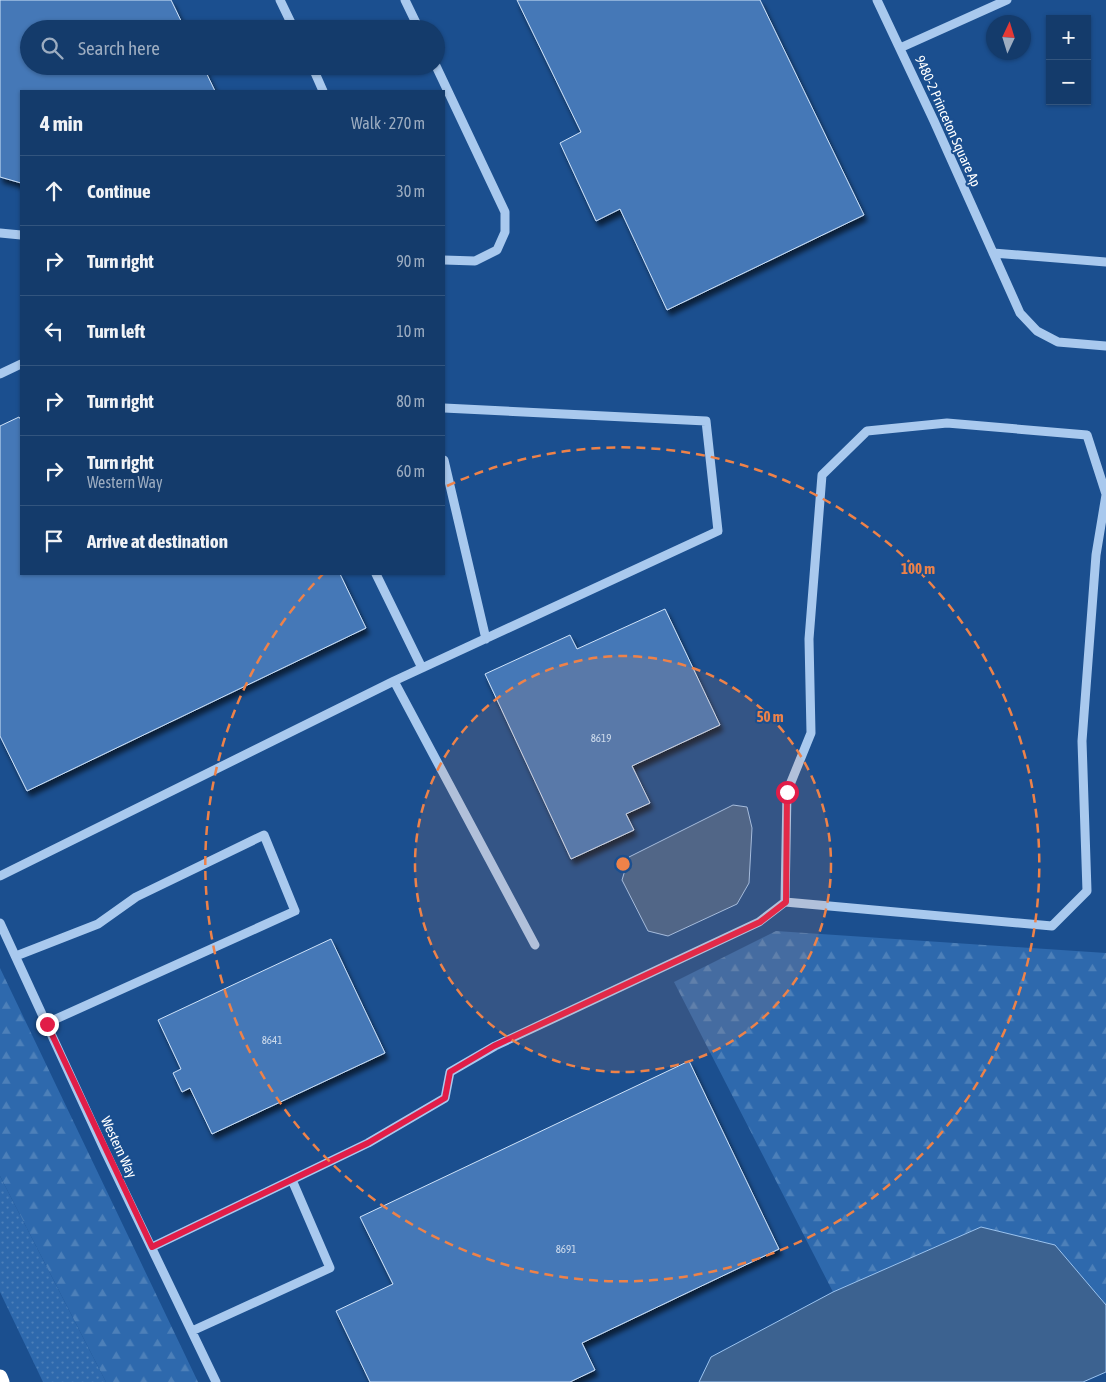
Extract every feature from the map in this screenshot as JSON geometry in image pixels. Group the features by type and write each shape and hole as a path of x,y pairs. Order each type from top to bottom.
{"highway":[{"path":"0,1377 2,1382"}],"street":[{"path":"280,0 290,20"},
{"path":"405,0 415,20"},
{"name":"9480-2 Princeton Square Ap","path":"877,0 1020,313 1037,331 1058,342 1106,346"},
{"path":"900,48 1007,0"},
{"path":"316,75 323,90"},
{"path":"440,75 504,212 505,232 497,250 475,261 445,260"},
{"path":"0,233 20,235"},
{"path":"992,253 1106,262"},
{"path":"0,374 20,364"},
{"path":"0,876 394,681 718,531 706,420 445,408"},
{"path":"152,1247 368,1143 445,1098 450,1072 494,1046 760,922 786,902 1052,926 1087,891 1082,741 1096,555 1106,494 1086,435 947,422 867,431 822,475 810,638 811,733 787,792 786,902"},
{"path":"445,464 486,639"},
{"path":"376,575 422,668"},
{"path":"394,681 534,946"},
{"path":"16,956 98,924 136,897 264,835 295,911 47,1024"},
{"name":"Western Way","path":"0,923 216,1382"},
{"path":"192,1331 330,1268 292,1180"}],"green space":[{"path":"776,931 1106,953 1106,1305 1055,1245 981,1227 833,1292 674,982"},
{"path":"0,968 198,1382 106,1382 0,1176"},
{"path":"0,1176 106,1382 43,1382 0,1292"}],"shaded area":[{"path":"733,805 747,807 752,828 749,883 737,904 668,936 648,931 622,880 629,857"},
{"path":"981,1227 1055,1245 1106,1305 1106,1372 1083,1382 699,1382 711,1357 833,1292"}],"building":[{"path":"0,0 171,0 181,20 20,20 20,75 207,75 215,90 20,90 20,183 0,177"},
{"path":"517,0 760,0 864,215 667,310 620,209 596,221 560,143 581,132"},
{"path":"19,417 20,418 20,575 340,575 366,628 27,791 0,736 0,426"},
{"path":"665,609 720,725 632,766 650,803 626,814 634,830 571,859 485,674 570,635 577,649"},
{"path":"331,939 385,1053 212,1134 190,1088 182,1092 173,1073 181,1069 158,1020"},
{"path":"689,1061 779,1249 582,1343 595,1370 570,1382 370,1382 336,1311 393,1284 360,1217"}],"route":[{"path":"47,1024 106,1153 152,1247 368,1143 445,1098 450,1072 494,1046 760,922 786,902 787,792"}]}
